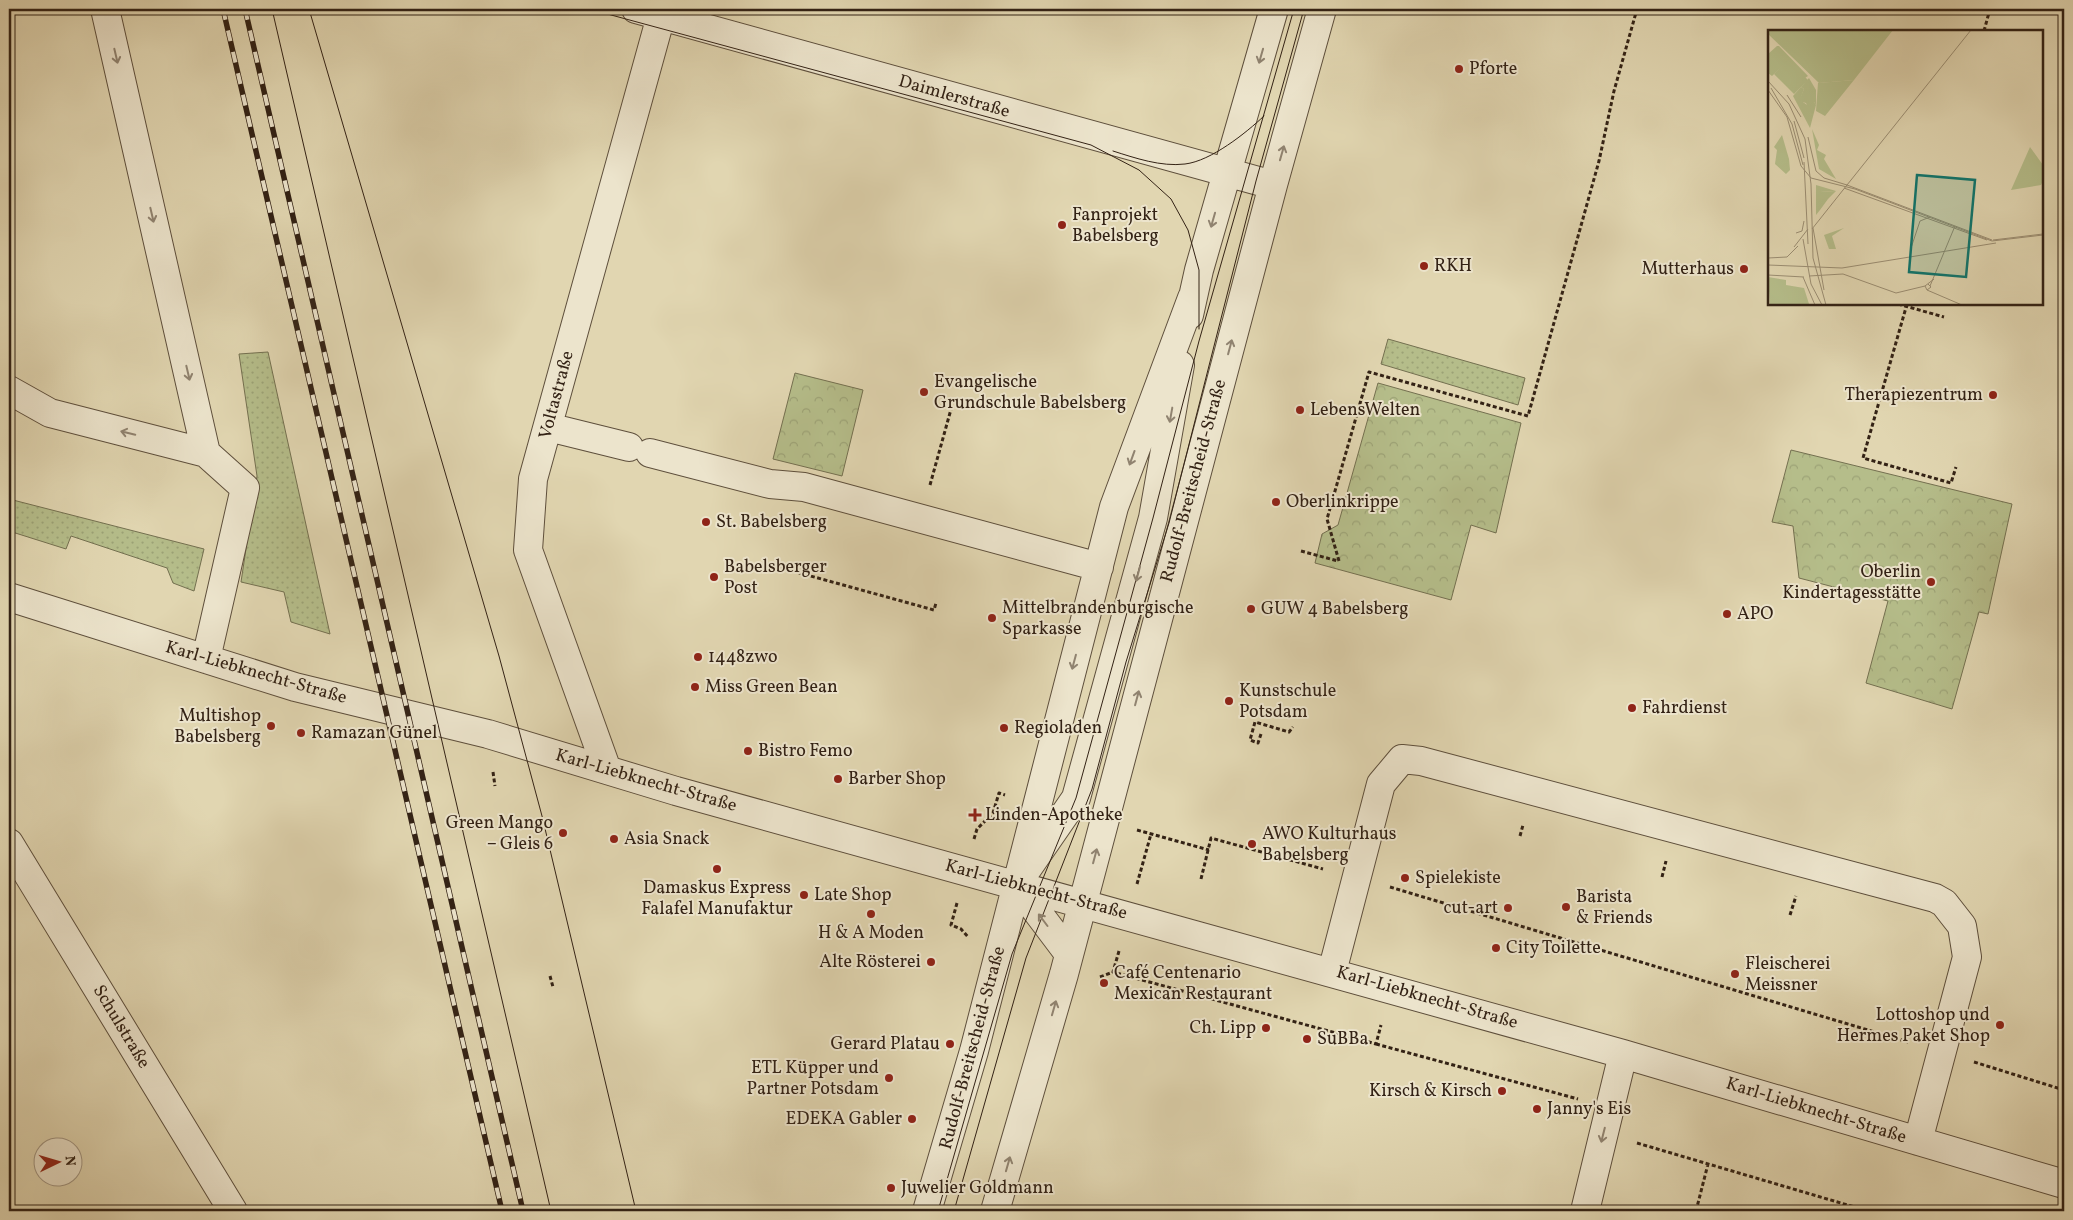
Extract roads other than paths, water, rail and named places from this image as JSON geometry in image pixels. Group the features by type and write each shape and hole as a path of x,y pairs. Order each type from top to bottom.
{"street":[{"path":"105,9 206,453"},
{"name":"Rudolf-Breitscheid-Straße","path":"928,1211 974,1051 1114,507 1192,298 1274,9"},
{"name":"Rudolf-Breitscheid-Straße","path":"995,1211 1083,903 1273,185 1322,9"},
{"name":"Daimlerstraße","path":"648,12 1273,185"},
{"name":"Voltastraße","path":"607,770 528,550 533,479 548,427 648,12"},
{"name":"Rudolf-Breitscheid-Straße","path":"1017,885 1076,798 1153,518 1192,298"},
{"path":"9,390 50,413 206,453 245,488 206,659"},
{"path":"548,427 770,484 804,487 1099,567"},
{"name":"Karl-Liebknecht-Straße","path":"9,597 295,687 488,734 695,797 1623,1054 2064,1184"},
{"path":"1332,972 1381,784 1402,759 1421,761 1935,898 1944,903 1962,926 1967,957 1918,1141"},
{"name":"Schulstraße","path":"9,843 232,1211"},
{"path":"1017,885 1069,954"},
{"path":"1585,1211 1623,1054"}],"tram line":[{"path":"272,9 551,1211"},
{"path":"309,9 499,656 542,816 636,1211"},
{"path":"589,9 1091,145 1139,170 1171,199 1188,230 1199,270 1199,329"},
{"path":"938,1211 1012,954 1076,798 1153,518 1199,341 1294,9"},
{"path":"954,1211 1026,958 1092,789 1126,662 1169,523 1256,181 1304,9"},
{"path":"1113,151 1157,163 1176,165 1195,162 1217,152 1264,116"}],"railway":[{"path":"223,9 502,1211"},
{"path":"245,9 523,1211"}],"place":[{"name":"Pforte","path":"1459,69"},
{"name":"Fanprojekt Babelsberg","path":"1062,225"},
{"name":"RKH","path":"1424,266"},
{"name":"Mutterhaus","path":"1744,269"},
{"name":"Evangelische Grundschule Babelsberg","path":"924,392"},
{"name":"Therapiezentrum","path":"1993,395"},
{"name":"LebensWelten","path":"1300,410"},
{"name":"Oberlinkrippe","path":"1276,502"},
{"name":"St. Babelsberg","path":"706,522"},
{"name":"Babelsberger Post","path":"714,577"},
{"name":"Oberlin Kindertagesstätte","path":"1931,582"},
{"name":"GUW 4 Babelsberg","path":"1251,609"},
{"name":"APO","path":"1727,614"},
{"name":"Mittelbrandenburgische Sparkasse","path":"992,618"},
{"name":"1448zwo","path":"698,657"},
{"name":"Miss Green Bean","path":"695,687"},
{"name":"Kunstschule Potsdam","path":"1229,701"},
{"name":"Fahrdienst","path":"1632,708"},
{"name":"Multishop Babelsberg","path":"271,726"},
{"name":"Regioladen","path":"1004,728"},
{"name":"Ramazan Günel","path":"301,733"},
{"name":"Bistro Femo","path":"748,751"},
{"name":"Barber Shop","path":"838,779"},
{"name":"Linden-Apotheke","path":"975,815"},
{"name":"Green Mango – Gleis 6","path":"563,833"},
{"name":"Asia Snack","path":"614,839"},
{"name":"AWO Kulturhaus Babelsberg","path":"1252,844"},
{"name":"Damaskus Express Falafel Manufaktur","path":"717,869"},
{"name":"Spielekiste","path":"1405,878"},
{"name":"Late Shop","path":"804,895"},
{"name":"Barista & Friends","path":"1566,907"},
{"name":"cut-art","path":"1508,908"},
{"name":"H & A Moden","path":"871,914"},
{"name":"City Toilette","path":"1496,948"},
{"name":"Alte Rösterei","path":"931,962"},
{"name":"Fleischerei Meissner","path":"1735,974"},
{"name":"Café Centenario Mexican Restaurant","path":"1104,983"},
{"name":"Lottoshop und Hermes Paket Shop","path":"2000,1025"},
{"name":"Ch. Lipp","path":"1266,1028"},
{"name":"SuBBa","path":"1307,1039"},
{"name":"Gerard Platau","path":"950,1044"},
{"name":"ETL Küpper und Partner Potsdam","path":"889,1078"},
{"name":"Kirsch & Kirsch","path":"1502,1091"},
{"name":"Janny's Eis","path":"1537,1109"},
{"name":"EDEKA Gabler","path":"912,1119"},
{"name":"Juwelier Goldmann","path":"891,1188"}]}
